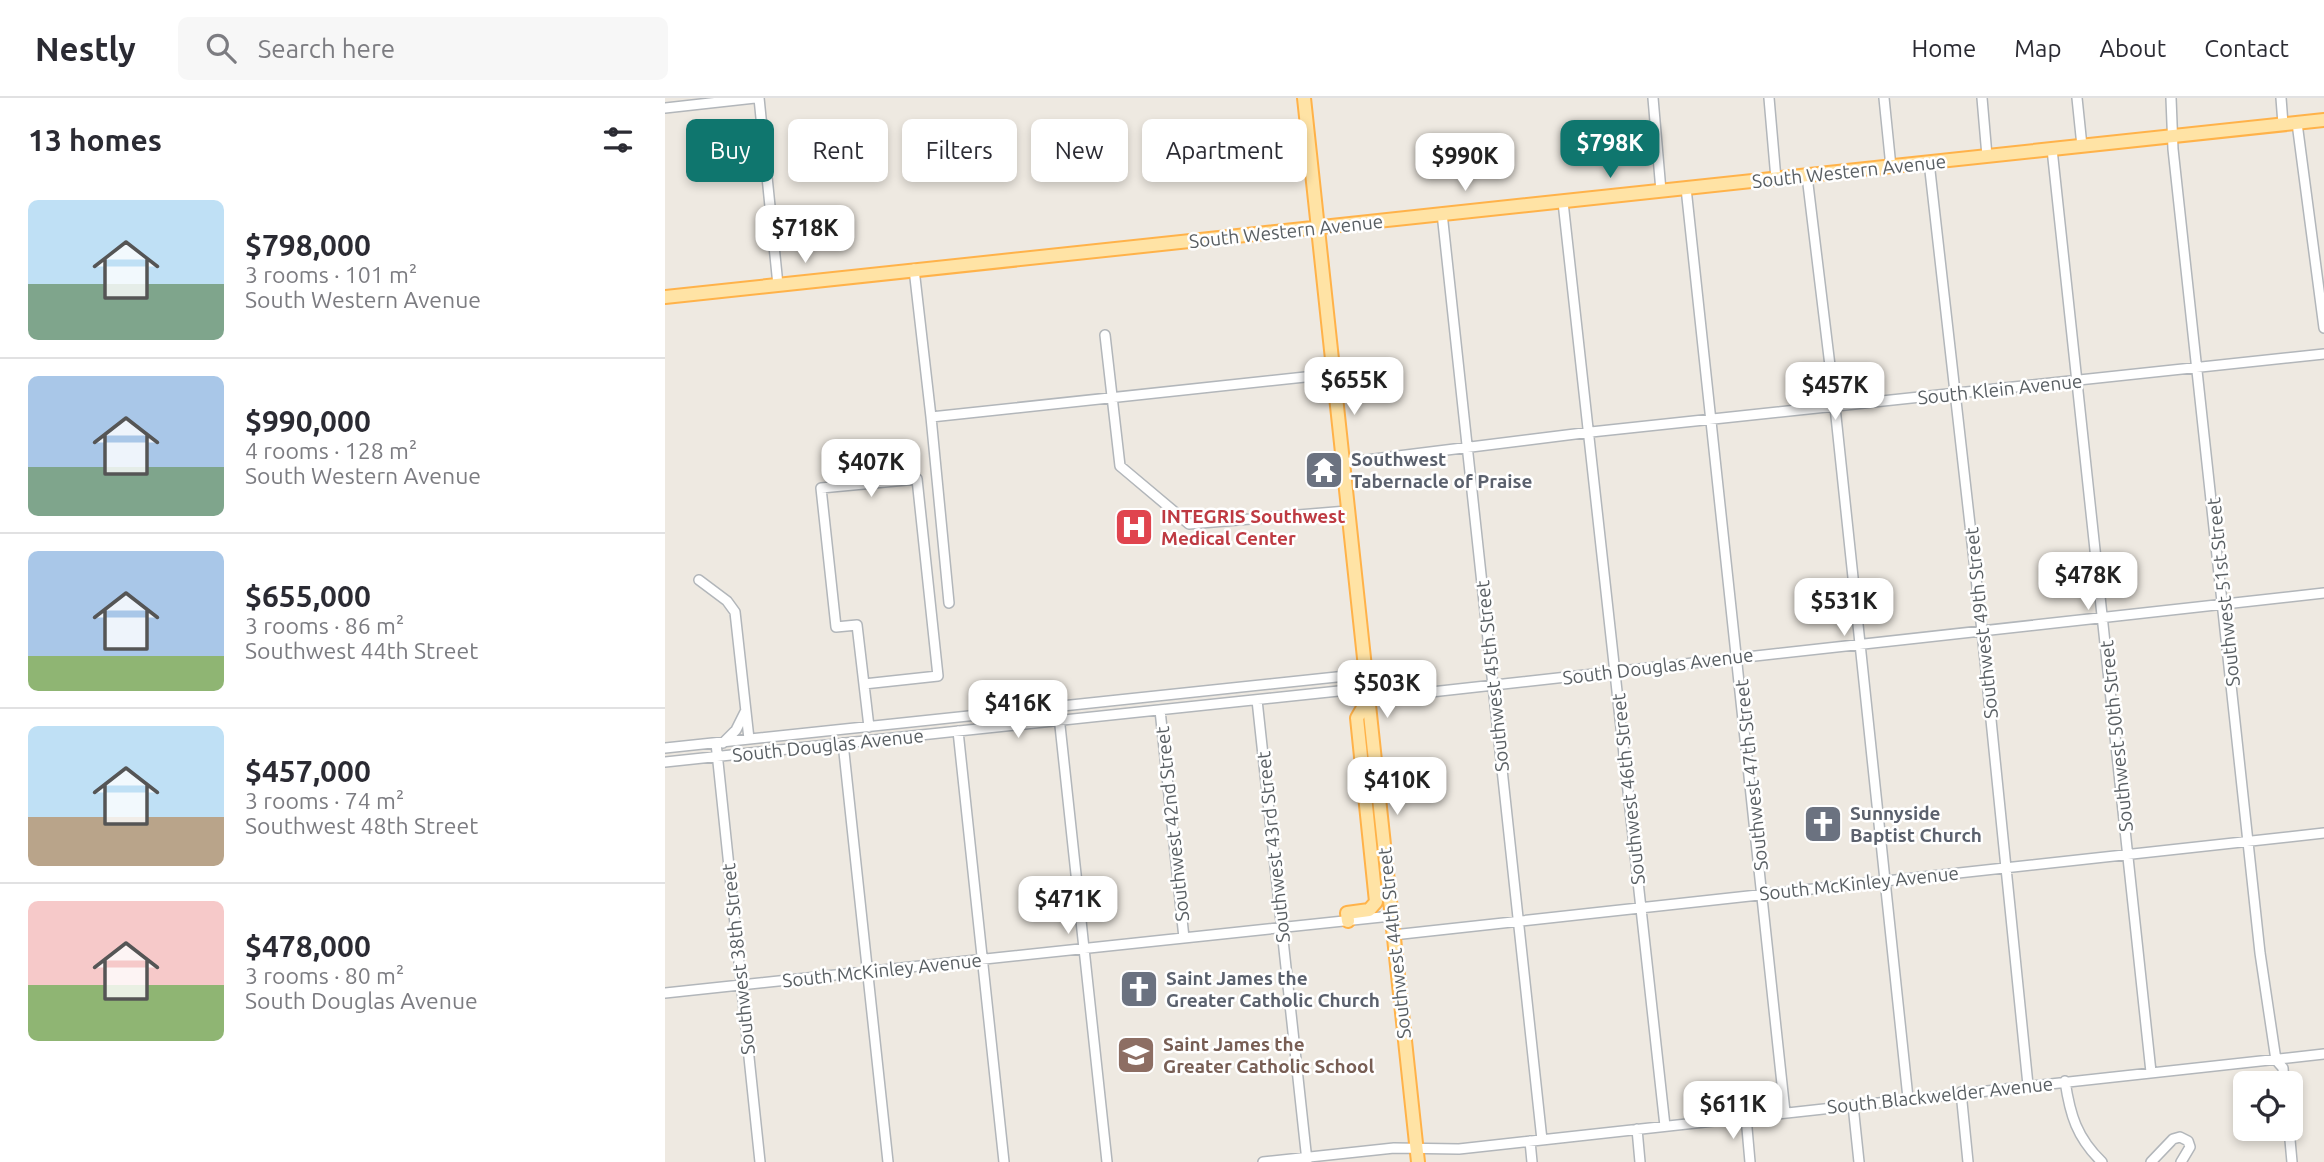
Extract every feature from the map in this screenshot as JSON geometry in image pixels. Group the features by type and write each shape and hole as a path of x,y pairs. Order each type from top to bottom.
{"main road":[{"name":"Southwest 44th Street","path":"1304,98 1417,1156"},
{"name":"South Western Avenue","path":"665,297 2324,120"},
{"path":"1348,917 1370,910 1376,902 1357,718 1368,694"}],"street":[{"path":"665,108 757,98 778,285"},
{"path":"1653,98 1661,191"},
{"path":"1769,98 1776,179"},
{"path":"1884,98 1891,167"},
{"path":"1982,98 1987,156"},
{"path":"2077,98 2082,146"},
{"name":"Southwest 51st Street","path":"2171,98 2248,841 2276,1060 2283,1071"},
{"path":"2281,98 2283,124"},
{"path":"2297,123 2324,328"},
{"name":"Southwest 50th Street","path":"2052,149 2151,1072"},
{"name":"Southwest 49th Street","path":"1929,163 1982,631 2028,1085"},
{"path":"1807,176 1835,407 1908,1098"},
{"name":"Southwest 47th Street","path":"1686,188 1785,1112"},
{"name":"Southwest 46th Street","path":"1563,202 1591,432 1639,907 1665,1126"},
{"name":"Southwest 45th Street","path":"1442,213 1542,1140"},
{"path":"914,270 949,603"},
{"path":"1105,335 1120,466 1189,524 1347,511"},
{"name":"South Klein Avenue","path":"1342,463 1591,432 2324,354"},
{"path":"931,417 1333,374"},
{"path":"864,684 938,676 918,479 821,488 836,627 857,625 869,727"},
{"path":"699,580 727,601 735,612 749,739"},
{"name":"South Douglas Avenue","path":"665,762 1257,700 1493,685 2324,593"},
{"name":"South Douglas Avenue","path":"665,748 1365,674"},
{"name":"Southwest 43rd Street","path":"1257,700 1307,1160"},
{"path":"1058,707 1107,1162"},
{"path":"720,742 736,730 745,710"},
{"name":"Southwest 42nd Street","path":"1160,710 1184,938"},
{"path":"958,731 1004,1162"},
{"name":"Southwest 38th Street","path":"720,742 717,757 760,1162"},
{"path":"843,743 888,1162"},
{"name":"South McKinley Avenue","path":"1393,935 2324,833"},
{"name":"South McKinley Avenue","path":"665,993 1282,928 1348,917 1391,916"},
{"name":"South Blackwelder Avenue","path":"1263,1162 1307,1160 1394,1148 1417,1156 1449,1150 1961,1092 2324,1054"},
{"path":"2065,1081 2073,1124 2087,1147 2102,1162"},
{"path":"1961,1092 1968,1162"},
{"path":"1853,1105 1859,1162"},
{"path":"1746,1117 1749,1162"},
{"path":"1637,1129 1640,1162"},
{"path":"2151,1162 2173,1139 2180,1137 2188,1141 2190,1147 2181,1162"},
{"path":"1530,1141 1532,1162"},
{"path":"2290,1141 2293,1162"}],"place":[{"name":"Southwest Tabernacle of Praise","path":"1324,470"},
{"name":"INTEGRIS Southwest Medical Center","path":"1134,527"},
{"name":"Sunnyside Baptist Church","path":"1823,824"},
{"name":"Saint James the Greater Catholic Church","path":"1139,989"},
{"name":"Saint James the Greater Catholic School","path":"1136,1055"}]}
